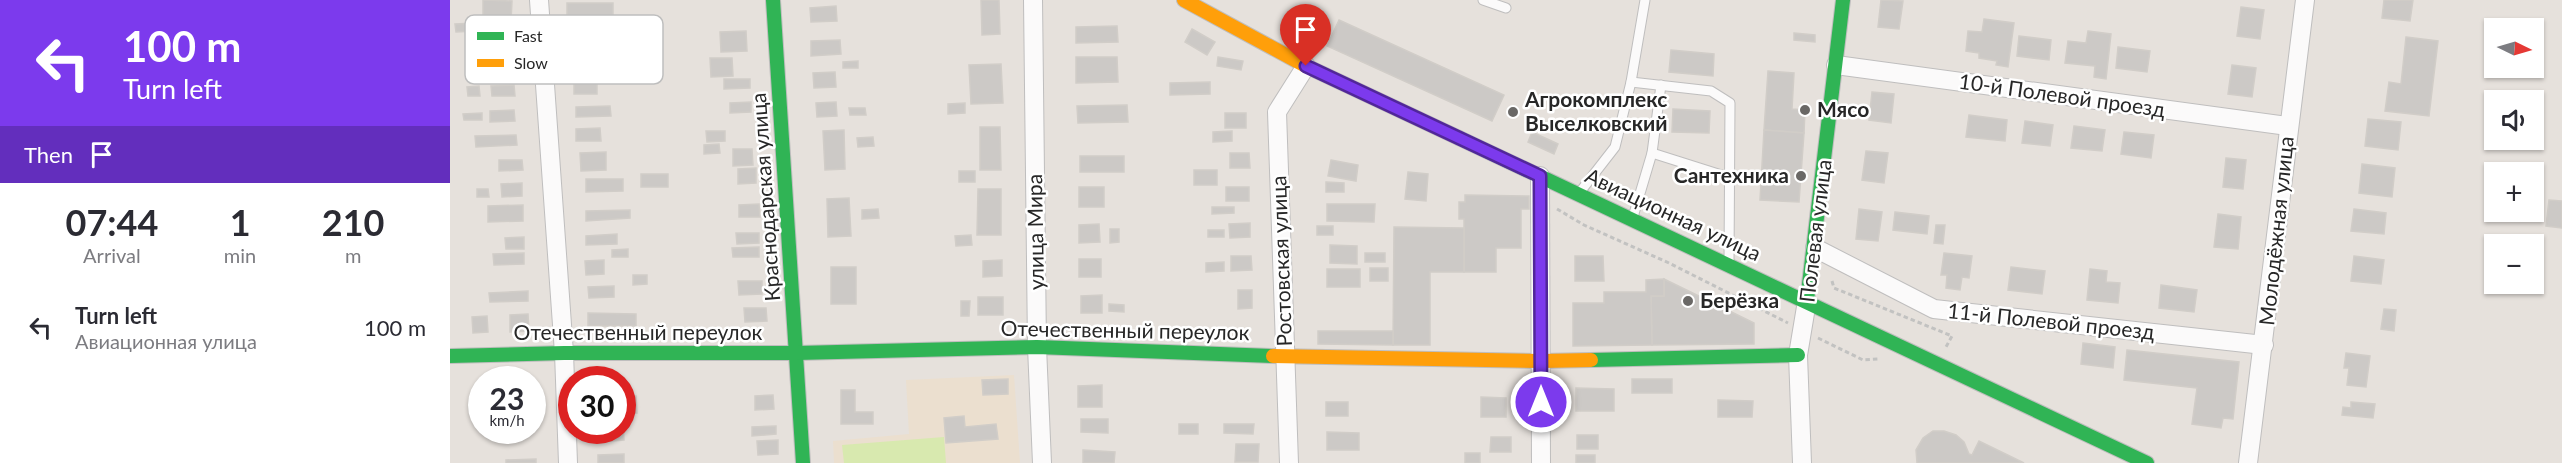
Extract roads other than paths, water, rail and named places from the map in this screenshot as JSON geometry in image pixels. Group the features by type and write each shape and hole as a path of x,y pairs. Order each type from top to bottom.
{"street":[{"path":"539,0 540,15"},
{"name":"Краснодарская улица","path":"773,0 803,463"},
{"name":"улица Мира","path":"1033,0 1037,348 1042,463"},
{"name":"Авиационная улица","path":"1184,0 1306,66 2146,463"},
{"name":"Полевая улица","path":"1802,463 1798,355 1807,301 1821,251 1843,0"},
{"name":"Молодёжная улица","path":"2248,463 2305,0"},
{"name":"10-й Полевой проезд","path":"1836,65 2288,126"},
{"name":"Ростовская улица","path":"1290,463 1277,112 1306,66"},
{"path":"545,84 564,353 568,463"},
{"path":"1540,176 1541,463"},
{"name":"11-й Полевой проезд","path":"1821,251 1934,309 2264,345"},
{"name":"Отечественный переулок","path":"450,356 1037,348 1540,361 1798,355"}],"lane":[{"path":"1483,0 1506,8"},
{"path":"1579,194 1615,147 1631,82 1645,0"},
{"path":"1631,82 1711,91 1730,103 1729,264"},
{"path":"1633,219 1652,153 1660,85"},
{"path":"1652,153 1731,178"}],"place":[{"name":"Мясо","path":"1805,110"},
{"name":"Агрокомплекс Выселковский","path":"1513,112"},
{"name":"Сантехника","path":"1801,176"},
{"name":"Берёзка","path":"1688,301"}]}
